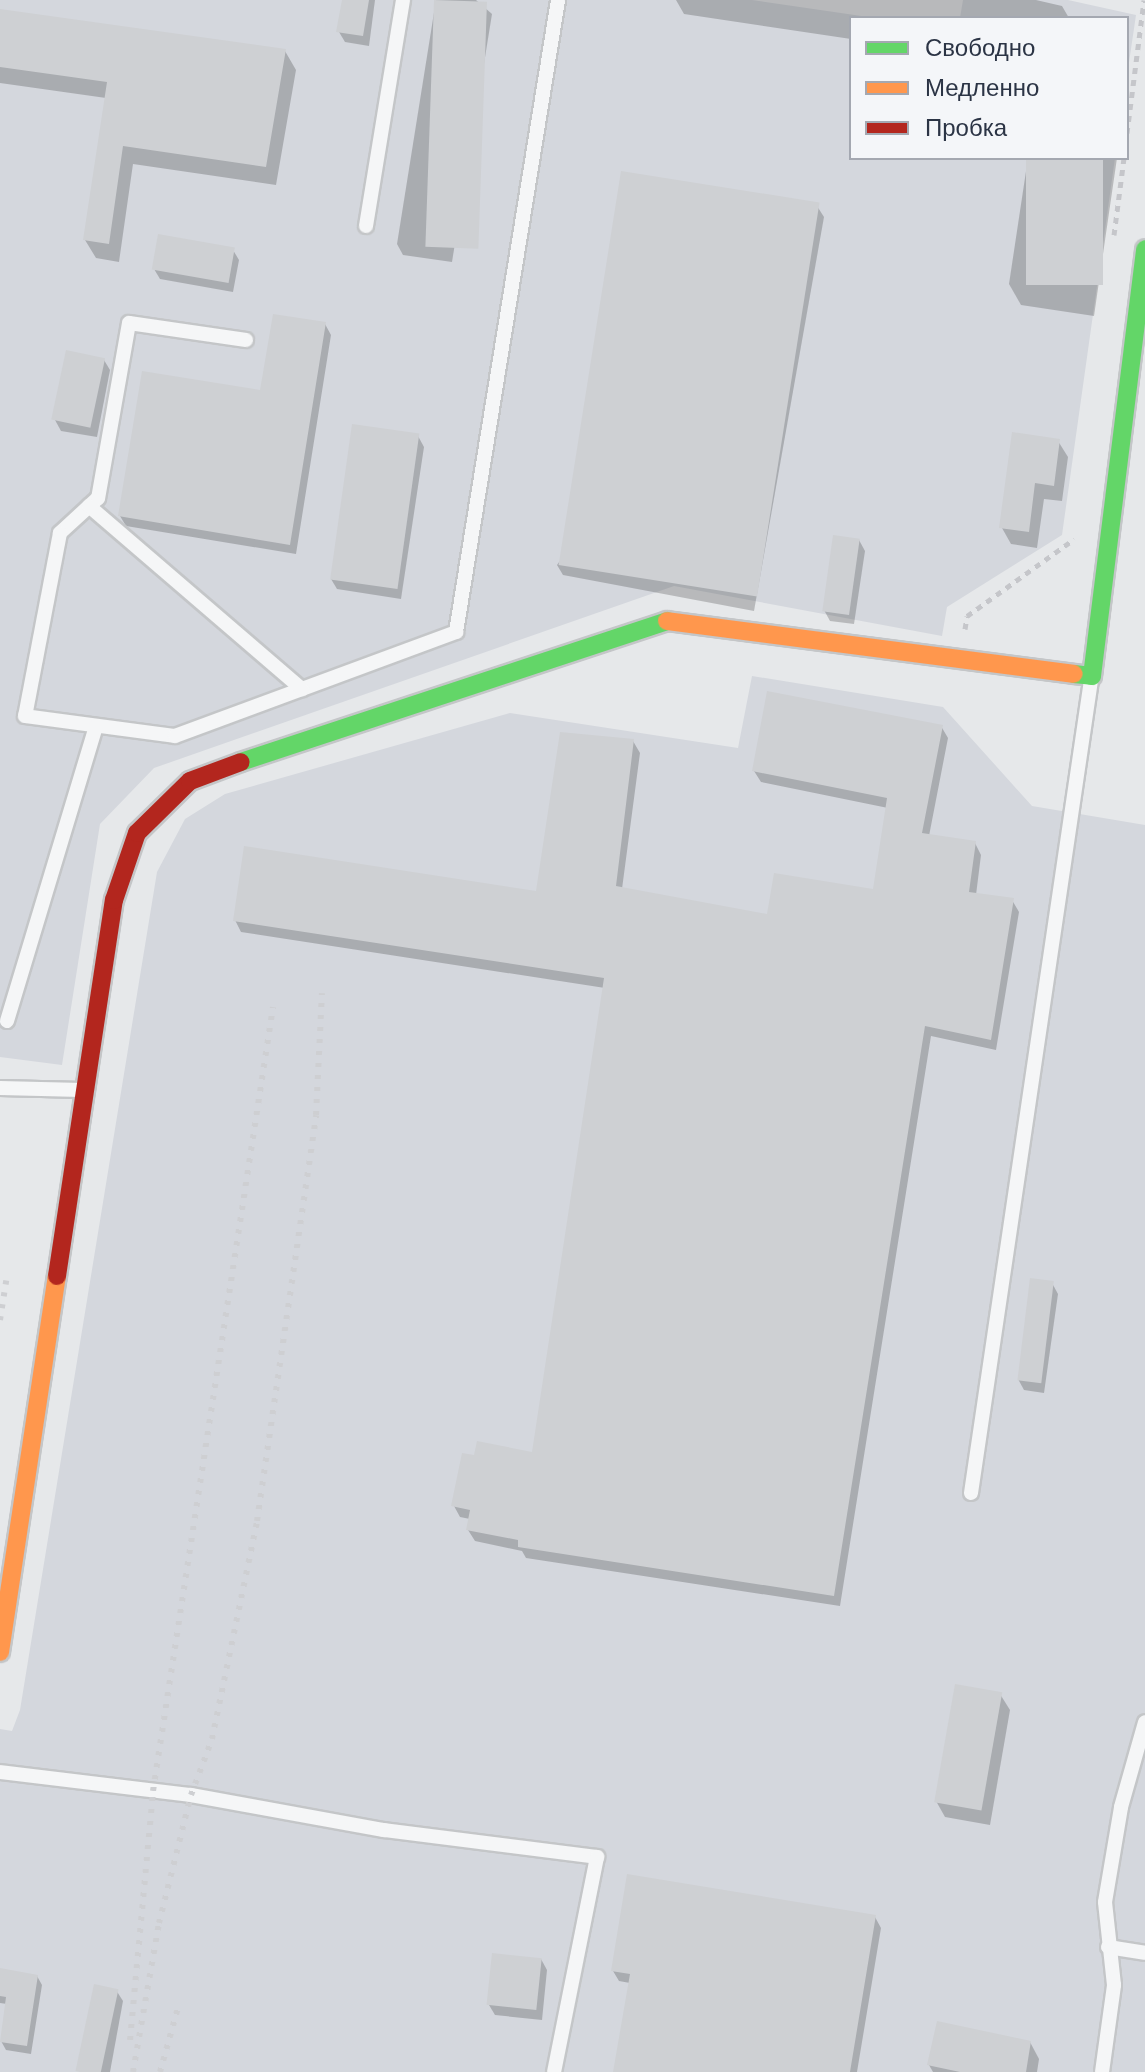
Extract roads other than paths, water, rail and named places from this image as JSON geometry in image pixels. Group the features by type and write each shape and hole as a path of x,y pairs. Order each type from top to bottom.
{"street":[{"path":"0,1652 114,900 137,833 190,781 319,733 671,620 1092,676 1145,249"}],"lane":[{"path":"366,226 403,0"},
{"path":"246,340 129,323 98,498 60,533 25,716 175,736 456,632 558,0"},
{"path":"89,506 302,689"},
{"path":"971,1493 1092,676"},
{"path":"7,1021 96,726"},
{"path":"0,1088 87,1090"},
{"path":"1102,2072 1114,1985 1105,1902 1121,1807 1139,1757 1145,1722"},
{"path":"0,1772 191,1795 384,1830 597,1857 554,2072"},
{"path":"1108,1947 1145,1953"}],"railway":[{"path":"133,2072 159,1923 191,1795 212,1739 257,1521 316,1115 322,993"},
{"path":"130,2040 153,1791 273,1007"},
{"path":"0,1320 7,1276"},
{"path":"160,2072 179,2004"}]}
